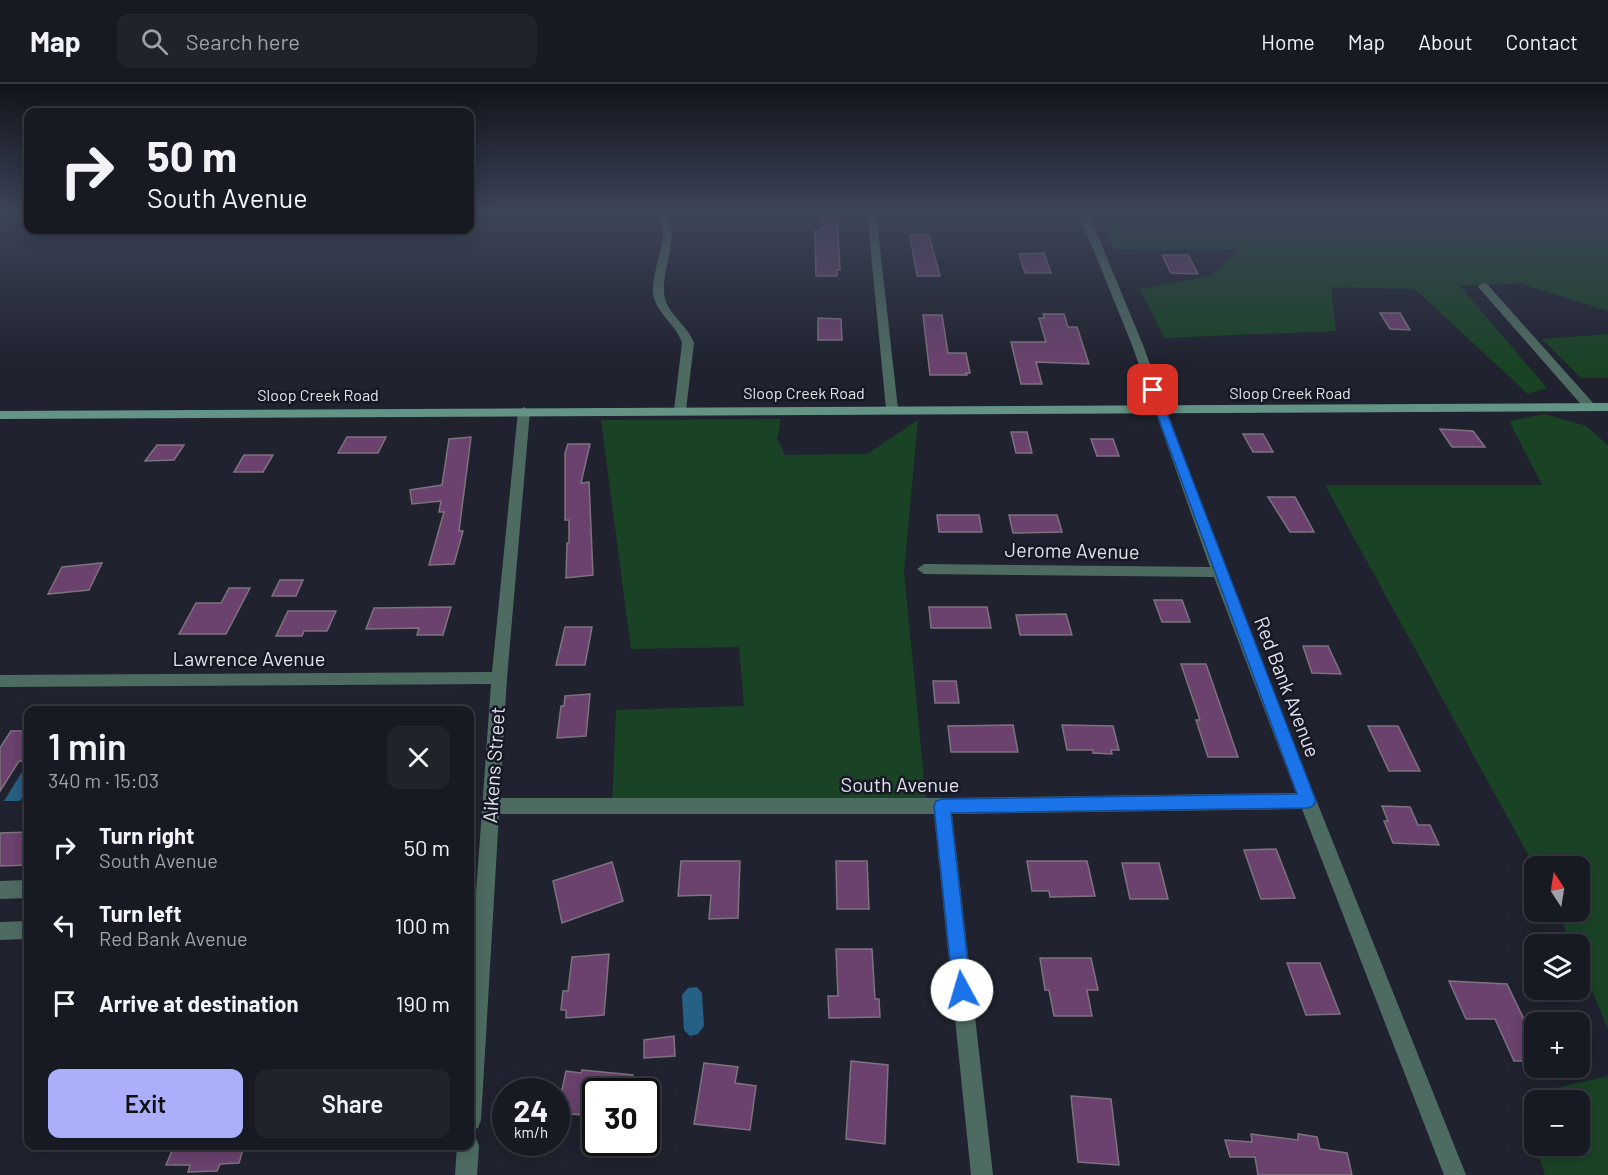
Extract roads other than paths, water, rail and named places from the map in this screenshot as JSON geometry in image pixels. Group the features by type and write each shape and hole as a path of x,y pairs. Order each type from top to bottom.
{"street":[{"path":"663,263 658,296 663,308 685,335 688,343 680,410"},
{"path":"876,263 892,409"},
{"name":"Red Bank Avenue","path":"1104,263 1308,801 1455,1175"},
{"path":"1483,286 1590,407"},
{"name":"Sloop Creek Road","path":"0,415 1608,407"},
{"name":"Aikens Street","path":"474,1060 499,678 524,411"},
{"name":"Jerome Avenue","path":"924,569 1220,572"},
{"name":"Lawrence Avenue","path":"0,681 499,678"},
{"name":"South Avenue","path":"491,806 942,806 1308,801"},
{"path":"942,806 982,1175"},
{"path":"0,890 24,890"},
{"path":"0,931 24,930"},
{"path":"466,1175 468,1150"}],"water":[{"path":"24,772 24,794 20,801 4,801"},
{"path":"697,987 702,993 704,1026 698,1034 690,1036 684,1030 682,995 688,988"}]}
